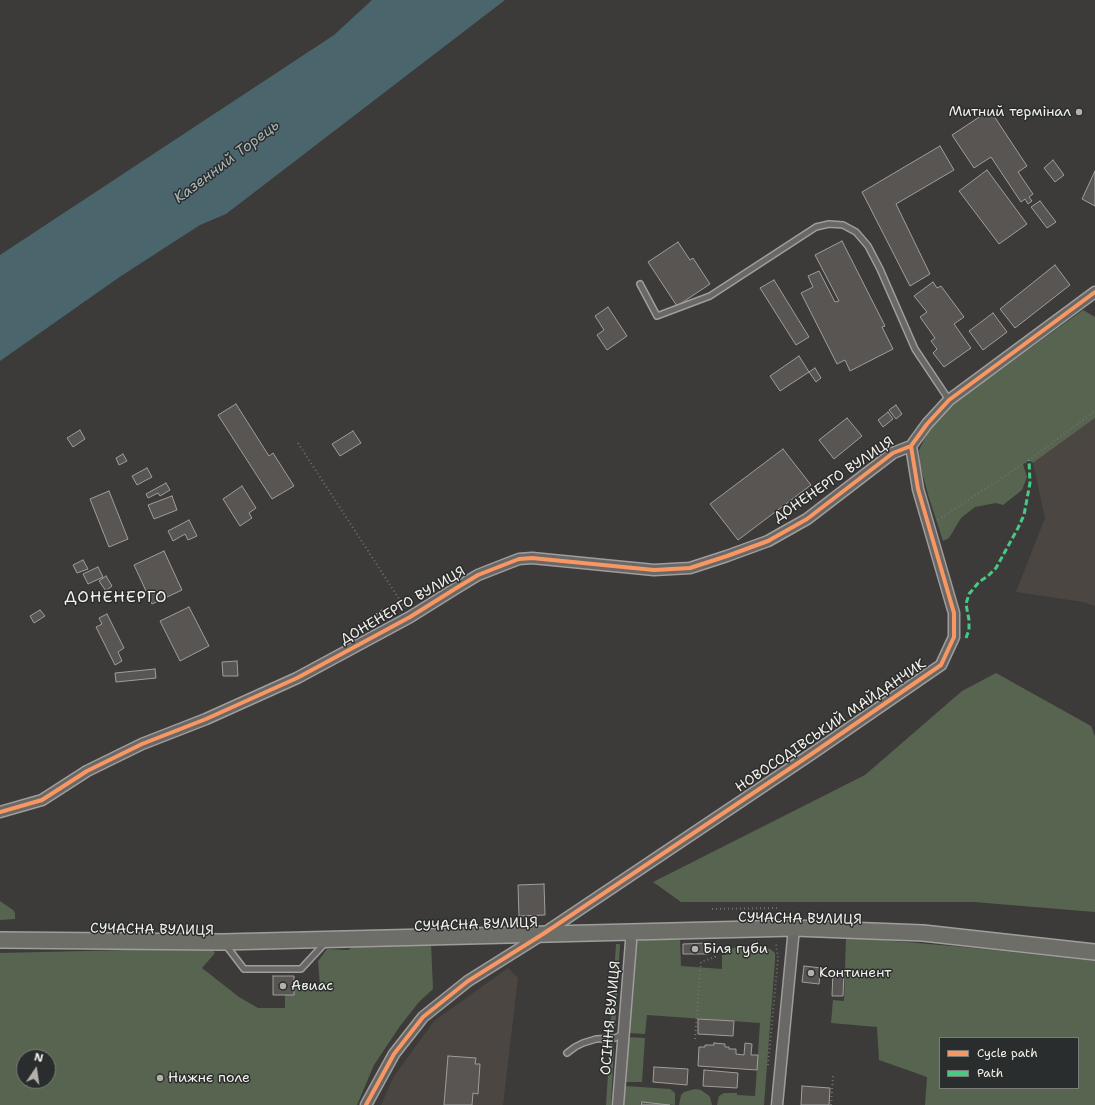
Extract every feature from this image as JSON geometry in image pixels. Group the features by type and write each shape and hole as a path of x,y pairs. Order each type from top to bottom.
{"main road":[{"name":"СУЧАСНА ВУЛИЦЯ","path":"0,940 223,942 794,928 923,933 1095,952"}],"street":[{"path":"911,446 927,424 948,400 1095,292"},
{"name":"НОВОСОДІВСЬКИЙ МАЙДАНЧИК","path":"366,1105 394,1054 424,1017 468,981 543,934 803,760 941,665 954,636 954,612 918,489 911,446"},
{"name":"ДОНЕНЕРГО ВУЛИЦЯ","path":"0,812 42,800 86,771 142,744 200,721 297,678 410,617 478,575 519,559 532,558 654,570 690,568 768,541 807,519 893,453 911,446"},
{"path":"777,1105 794,928"},
{"name":"ОСІННЯ ВУЛИЦЯ","path":"618,1105 631,942 630,933"}],"lane":[{"path":"640,284 657,316 710,296 816,227 830,224 843,225 856,232 868,246 880,269 915,349 948,400"},
{"path":"223,942 244,969 301,969 329,940"},
{"path":"567,1053 583,1043 601,1038 615,1038 623,1034"}],"path":[{"path":"929,526 1029,460 1095,411"},
{"path":"298,443 404,605 410,617"},
{"path":"712,909 778,908"},
{"path":"695,1039 701,962 715,957 715,942"},
{"path":"768,1066 778,959 776,943"},
{"path":"831,1105 833,1076"}],"shaded area":[{"path":"1095,418 1095,606 1083,602 1016,592 1045,518 1033,463"},
{"path":"508,968 518,978 503,1105 381,1105 394,1076 434,1021"}],"green space":[{"path":"1083,310 1095,317 1095,418 1033,463 1029,460 1023,464 1027,477 1022,490 1003,505 996,503 975,507 961,518 949,538 943,541 920,465 919,450 931,426 952,405"},
{"path":"996,673 1091,726 1095,736 1095,912 974,902 681,902 653,882 865,775 962,691"},
{"path":"0,901 13,910 15,913 15,919 0,920"},
{"path":"846,937 964,947 1095,961 1095,1105 925,1105 927,1077 879,1060 877,1027 831,1023 833,1000 844,1001"},
{"path":"642,940 680,940 681,966 722,969 722,955 731,954 732,948 757,946 770,949 775,953 764,1105 717,1105 719,1096 724,1093 737,1093 737,1095 755,1096 760,1023 647,1015 645,1034 628,1033 635,943"},
{"path":"360,942 431,942 433,989 419,1002 400,1026 374,1065 357,1105 0,1105 0,953 212,948 215,953 202,968 239,997 258,1008 285,1008 285,989 320,986 318,961 327,949 348,950"},
{"path":"616,944 620,944 615,1030 610,1035"},
{"path":"627,1037 645,1038 642,1082 626,1082 623,1079"},
{"path":"610,1042 614,1046 611,1105 606,1105"},
{"path":"624,1087 670,1089 675,1093 675,1105 641,1102 640,1105 621,1105"},
{"path":"695,1089 701,1090 708,1095 712,1105 679,1105 681,1095 684,1092"}],"water":[{"name":"Казенний Торець","path":"372,0 505,0 226,214 200,225 121,276 0,361 0,255 334,35"}],"building":[{"path":"990,110 1027,166 1018,172 1033,194 1029,197 1032,201 1028,204 1025,199 1021,202 991,157 974,168 952,135"},
{"path":"940,146 954,170 896,204 930,274 910,286 862,192"},
{"path":"1053,160 1064,175 1055,182 1044,168"},
{"path":"987,170 1027,224 999,244 959,191"},
{"path":"1095,171 1095,206 1082,199"},
{"path":"1040,201 1056,222 1047,228 1031,207"},
{"path":"842,241 885,326 882,327 893,349 850,371 845,360 837,364 801,293 813,287 808,276 819,271 835,302 839,301 815,255"},
{"path":"678,242 690,260 693,258 710,284 677,306 648,262"},
{"path":"1055,265 1070,285 1015,328 1000,309"},
{"path":"774,280 809,337 796,345 760,288"},
{"path":"933,282 937,288 941,286 964,317 954,324 971,348 944,367 933,353 937,349 931,341 935,338 920,317 927,312 914,296"},
{"path":"608,307 627,336 607,350 597,335 604,330 595,316"},
{"path":"993,313 1007,332 983,350 969,331"},
{"path":"799,356 809,372 780,391 770,376"},
{"path":"815,368 821,378 816,382 809,372"},
{"path":"236,404 269,456 273,453 294,486 272,499 218,415"},
{"path":"896,405 902,414 896,419 889,410"},
{"path":"888,412 893,419 883,427 878,420"},
{"path":"847,418 862,436 834,459 819,440"},
{"path":"80,430 85,439 73,447 67,438"},
{"path":"353,431 361,443 340,456 332,444"},
{"path":"783,449 811,485 738,540 710,504"},
{"path":"123,454 127,461 119,465 116,458"},
{"path":"147,468 152,477 137,485 132,476"},
{"path":"166,483 170,490 160,496 158,493 148,498 146,494"},
{"path":"242,486 256,508 249,513 252,518 240,526 223,499"},
{"path":"109,491 128,539 109,547 90,499"},
{"path":"172,496 177,510 154,519 148,505"},
{"path":"189,520 197,536 188,540 185,534 173,541 168,531"},
{"path":"164,551 182,590 152,604 134,565"},
{"path":"83,560 88,569 77,573 73,565"},
{"path":"98,567 103,577 88,584 83,574"},
{"path":"106,576 112,586 106,591 99,581"},
{"path":"189,607 209,646 180,661 160,621"},
{"path":"40,610 45,616 34,623 30,616"},
{"path":"382,610 385,614 376,621 373,616"},
{"path":"107,614 124,648 118,652 122,661 115,665 96,627 102,624 99,618"},
{"path":"237,661 238,676 223,676 222,662"},
{"path":"155,669 156,678 116,682 115,673"},
{"path":"544,884 545,915 519,916 518,885"},
{"name":"Біля губи","path":"708,943 708,954 683,954 683,944"},
{"path":"804,966 821,968 819,984 802,982"},
{"path":"833,971 844,972 843,996 832,996"},
{"name":"Авиас","path":"273,976 294,976 294,995 273,995"},
{"path":"698,1019 734,1021 733,1036 698,1034"},
{"path":"714,1043 725,1044 725,1047 729,1047 729,1049 736,1049 736,1054 744,1055 745,1043 752,1044 751,1055 758,1055 757,1070 698,1066 699,1047 714,1045"},
{"path":"448,1056 476,1058 475,1064 480,1064 478,1094 473,1093 472,1105 444,1105"},
{"path":"654,1067 688,1069 687,1085 653,1082"},
{"path":"704,1070 738,1073 737,1088 703,1086"},
{"path":"802,1086 830,1088 829,1105 801,1105"},
{"path":"642,1102 670,1105 641,1105"}],"marked path":[{"path":"966,638 969,630 966,604 969,594 979,582 996,568 1024,515 1030,483 1029,460"}],"cycle path":[{"path":"366,1105 394,1054 423,1017 468,981 543,934 810,755 941,665 954,637 954,613 918,489 911,446 927,424 949,400 1095,292"},
{"path":"0,812 42,800 87,771 142,744 206,719 297,678 410,617 478,575 519,559 532,558 654,570 690,568 768,541 807,519 893,453 911,446"}],"place":[{"name":"Митний термінал","path":"1079,112"},
{"name":"Біля губи","path":"695,949"},
{"name":"Континент","path":"811,973"},
{"name":"Авиас","path":"283,986"},
{"name":"Нижнє поле","path":"160,1078"}],"district":[{"name":"ДОНЕНЕРГО","path":"116,598"}]}
